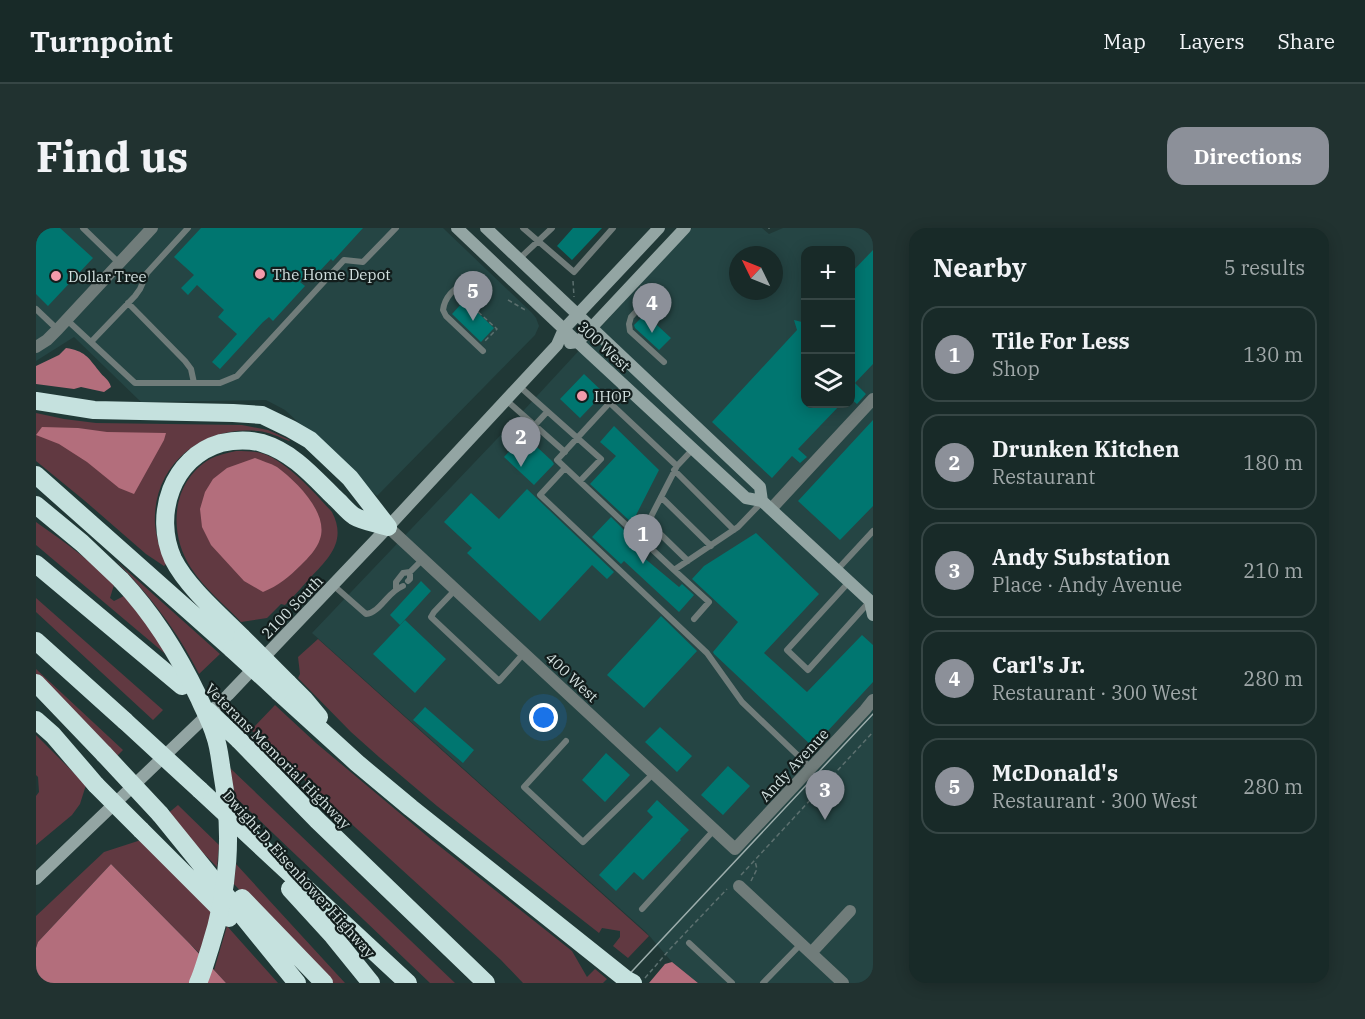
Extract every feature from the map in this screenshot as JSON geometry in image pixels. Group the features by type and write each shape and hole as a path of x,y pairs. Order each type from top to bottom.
{"highway":[{"path":"36,401 94,410 262,415 310,440 350,478 388,527"},
{"path":"237,643 187,580 174,560 168,543 165,518 169,495 179,473 196,456 215,445 233,441 248,440 270,446 294,459 354,516 388,527"},
{"path":"36,475 237,643 284,688 304,699 357,763 440,832 633,982"},
{"path":"36,505 82,543 147,610 171,645 211,723 216,738 224,786 228,864 219,915 198,983"},
{"path":"36,516 114,574"},
{"name":"Veterans Memorial Highway","path":"36,564 182,686 486,983"},
{"path":"36,641 408,983"},
{"path":"36,683 160,813 297,983"},
{"path":"36,720 53,735 96,785 240,930 289,983"},
{"name":"Dwight D. Eisenhower Highway","path":"200,790 333,936 371,983"},
{"path":"179,835 324,983"}],"main road":[{"name":"300 West","path":"457,228 746,498 767,505"},
{"name":"300 West","path":"486,228 760,488 767,505 871,602"},
{"path":"557,345 578,342 685,228"},
{"name":"2100 South","path":"36,879 228,695 557,345 564,329 657,229"},
{"path":"871,602 873,615"}],"street":[{"path":"36,347 62,325 152,228"},
{"path":"767,505 873,399"},
{"name":"400 West","path":"388,527 735,849"},
{"name":"Andy Avenue","path":"735,849 873,700"},
{"path":"739,885 843,983"},
{"path":"806,948 850,911"}],"lane":[{"path":"83,228 119,263"},
{"path":"91,342 140,290 147,273 188,228"},
{"path":"36,309 91,342 135,383 220,383 237,376 344,260 363,262 396,228"},
{"path":"523,228 574,272 609,229"},
{"path":"519,259 552,228"},
{"path":"466,281 447,297 443,310 446,316 481,349"},
{"path":"655,291 631,317 630,332 664,362"},
{"path":"128,303 185,361 191,369 194,383"},
{"path":"519,386 601,459 580,481"},
{"path":"625,386 557,460 709,602 694,619"},
{"path":"506,400 565,452"},
{"path":"610,403 676,468 734,530"},
{"path":"535,425 547,412"},
{"path":"640,538 676,468 693,449"},
{"path":"565,468 540,495 707,653 742,702 812,768"},
{"path":"661,497 711,546"},
{"path":"674,570 767,505"},
{"path":"648,522 688,561"},
{"path":"836,570 873,531"},
{"path":"402,585 396,582 423,559"},
{"path":"333,585 366,614 373,612 410,579 410,572"},
{"path":"849,582 787,650 808,670 871,602"},
{"path":"456,589 432,615 433,620 499,681 524,653"},
{"path":"566,741 524,787 583,842 653,773"},
{"path":"642,909 714,830"},
{"path":"689,943 732,983"},
{"path":"764,983 806,948"}],"path":[{"path":"574,272 572,276 574,297"},
{"path":"508,300 528,311"},
{"path":"467,302 496,329 481,349"},
{"path":"633,982 739,885 755,860 873,732"},
{"path":"739,885 751,884 757,868 755,860"}],"shaded area":[{"path":"36,228 443,228 532,313 539,326 535,335 377,496 285,410 266,400 141,402 74,337 36,361"},
{"path":"692,228 762,228 769,234 783,228 873,228 873,983 698,983 672,962 646,932 312,633 513,422"},
{"path":"66,348 86,355 111,387 104,392 81,387 74,389 36,384 36,366 59,355"},
{"path":"36,413 96,423 242,425 268,430 290,440 262,432 237,431 200,442 184,453 162,484 156,503 155,524 166,564 164,566 146,554 36,461"},
{"path":"42,427 107,432 166,433 134,494 119,488 87,462 59,444 36,435"},
{"path":"236,451 264,454 291,471 332,512 338,532 330,556 285,605 281,604 267,618 241,622 191,568 179,539 177,524 177,509 187,481 210,459"},
{"path":"255,458 277,467 293,480 315,508 322,529 315,550 283,581 263,592 244,581 211,545 202,527 200,509 205,492 213,479 227,468"},
{"path":"36,522 77,552 114,585 110,598 114,601 124,596 150,627 169,657 36,545"},
{"path":"116,561 220,654 199,674 182,643 162,614"},
{"path":"36,598 163,710 153,720 36,612"},
{"path":"318,639 649,936 628,958 613,946 620,937 620,931 602,928 599,933 437,806 351,732 298,678 300,674 298,657"},
{"path":"36,669 123,750 114,759 36,678"},
{"path":"275,705 316,743 433,841 572,951 587,977 595,969 607,979 603,983 523,983 501,960 251,730"},
{"path":"36,735 86,785 80,804 72,815 36,845 36,796 39,792 36,775"},
{"path":"230,768 455,983 430,983 234,796"},
{"path":"178,805 219,845 217,867 166,815"},
{"path":"141,840 212,911 200,954 111,864 38,942 36,948 36,916 104,852"},
{"path":"111,864 226,983 36,983 38,942"},
{"path":"236,864 345,983 327,983 234,884"},
{"path":"227,926 278,983 226,983 214,970"},
{"path":"672,962 698,983 649,983 665,964"}],"building":[{"name":"Dollar Tree","path":"36,228 60,228 93,258 48,306 36,294"},
{"name":"The Home Depot","path":"201,228 363,228 333,261 331,259 317,274 312,269 300,282 305,286 273,321 269,317 263,322 220,369 212,362 237,334 218,317 224,310 197,285 188,295 181,288 194,275 174,257"},
{"path":"573,228 602,228 572,260 557,246"},
{"path":"873,250 873,364 855,383 855,300 855,269"},
{"path":"462,303 475,313 476,311 494,328 481,342 452,314"},
{"path":"645,314 671,338 659,350 635,328 634,325"},
{"path":"794,320 801,322 801,408 837,408 798,449 807,457 800,463 792,456 772,478 712,422 797,330"},
{"name":"IHOP","path":"584,374 604,393 580,418 560,399"},
{"path":"855,383 866,394 857,404 855,402"},
{"path":"873,420 873,506 840,540 798,501"},
{"path":"614,426 659,470 632,523 590,484 616,456 600,442"},
{"path":"524,435 554,464 534,485 504,457"},
{"path":"527,489 614,572 607,579 592,565 540,621 467,553 472,548 444,522 471,493 499,519"},
{"path":"611,517 636,544 643,557 679,587 682,584 694,595 679,612 624,561 621,564 592,537"},
{"path":"756,533 819,594 764,653 807,692 862,635 873,645 873,682 813,747 714,654 713,652 738,622 692,579 704,566"},
{"path":"421,581 431,591 400,625 390,615"},
{"path":"661,616 697,651 644,708 607,675"},
{"path":"405,620 446,659 415,693 373,654"},
{"path":"425,707 474,750 463,763 413,720"},
{"path":"660,727 692,756 677,772 645,742"},
{"path":"606,753 630,775 605,802 582,780"},
{"path":"728,766 750,786 723,815 701,795"},
{"path":"657,800 689,830 643,880 634,872 616,891 599,875 653,817 647,811"}],"tram line":[{"path":"621,983 873,714"}],"place":[{"name":"The Home Depot","path":"260,274"},
{"name":"Dollar Tree","path":"56,276"},
{"name":"McDonald's","path":"473,321"},
{"name":"Carl's Jr.","path":"652,333"},
{"name":"IHOP","path":"582,396"},
{"name":"Drunken Kitchen","path":"521,467"},
{"name":"Tile For Less","path":"643,564"},
{"name":"Andy Substation","path":"825,820"}]}
